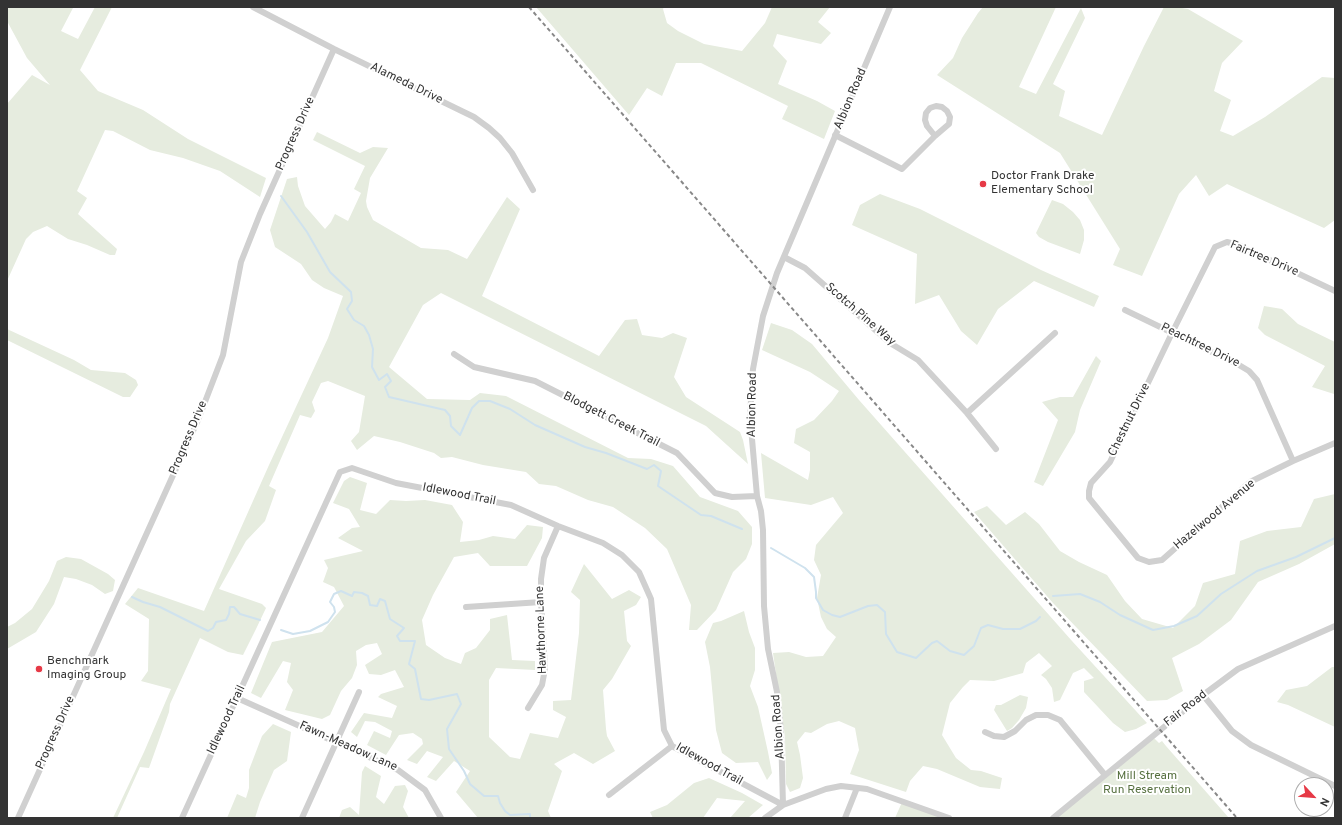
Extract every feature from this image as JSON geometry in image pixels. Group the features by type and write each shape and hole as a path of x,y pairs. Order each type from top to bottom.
{"street":[{"name":"Alameda Drive","path":"254,7 334,49 474,117 489,128 504,143 512,153 533,190"},
{"name":"Albion Road","path":"783,805 781,731 768,648 764,606 763,530 761,510 757,496 750,416 754,369 763,316 772,286 890,7"},
{"name":"Progress Drive","path":"18,818 198,420 223,355 241,262 260,214 334,49"},
{"path":"835,135 902,169 949,124 950,117 948,111 936,106 930,108 926,113 925,120 927,126 935,136"},
{"name":"Fairtree Drive","path":"1172,333 1215,247 1227,242 1238,245 1335,291"},
{"name":"Scotch Pine Way","path":"784,256 805,268 890,343 918,360 967,413 996,449"},
{"name":"Peachtree Drive","path":"1124,310 1239,364 1249,371 1257,380 1293,461"},
{"path":"967,413 1055,333"},
{"name":"Chestnut Drive","path":"1162,560 1149,562 1138,558 1089,498 1089,491 1091,483 1110,462 1172,333"},
{"name":"Blodgett Creek Trail","path":"454,354 474,367 534,381 677,454 715,493 732,497 757,496"},
{"name":"Hazelwood Avenue","path":"1162,560 1250,482 1335,443"},
{"name":"Idlewood Trail","path":"182,818 340,472 352,468 396,483 511,505 558,526 602,543 622,555 639,572 651,599 664,730 672,746 783,805"},
{"name":"Hawthorne Lane","path":"528,708 542,685 546,669 540,579 544,558 558,526"},
{"path":"466,607 541,602"},
{"name":"Fair Road","path":"1052,818 1203,695 1238,669 1335,626"},
{"path":"302,818 359,692"},
{"path":"1203,695 1232,731 1251,745 1335,786"},
{"name":"Fawn-Meadow Lane","path":"237,698 398,770 425,790 442,818"},
{"path":"985,732 994,736 1004,737 1015,731 1026,720 1036,715 1048,715 1060,720 1105,775"},
{"path":"609,795 672,746"},
{"path":"765,818 783,805 826,789 841,786 867,789 949,818"},
{"path":"845,818 858,788"}],"green space":[{"path":"7,7 79,7 73,8 61,31 78,39 95,7 112,7 80,70 98,91 143,110 188,139 266,178 260,197 220,171 183,158 150,150 113,131 105,130 77,191 87,198 78,214 117,249 115,255 110,255 68,239 47,226 33,232 26,239 7,281 7,104 32,75 50,85 27,58 7,21"},
{"path":"536,7 664,7 663,9 667,23 678,31 704,44 742,51 765,23 772,7 830,7 818,22 831,33 821,44 777,34 773,46 787,61 778,84 817,101 835,111 824,139 782,119 788,106 701,63 676,63 662,96 647,88 629,115"},
{"path":"983,7 1056,7 1019,87 1036,94 1081,8 1085,18 1053,84 1065,91 1059,116 1102,135 1164,7 1188,9 1243,41 1222,63 1214,91 1231,100 1220,131 1233,136 1265,117 1322,77 1335,78 1335,220 1324,228 1227,184 1209,196 1196,175 1179,194 1142,276 1113,265 1120,249 1060,153 937,75 953,58 962,38"},
{"path":"317,132 360,153 373,147 388,148 370,178 366,201 367,207 373,220 421,248 448,250 467,259 507,197 520,209 482,296 599,356 625,320 637,319 642,335 662,338 673,333 687,338 674,377 686,397 740,432 748,464 706,426 441,293 423,305 389,367 427,399 470,400 480,393 506,396 628,458 651,459 673,466 700,497 738,511 752,527 752,544 746,559 733,572 716,610 697,630 689,630 691,605 667,549 645,528 613,507 588,500 556,486 539,484 526,472 483,465 452,457 441,458 434,453 400,442 374,436 357,450 351,441 359,432 365,396 328,381 321,383 312,402 315,411 311,418 300,415 269,486 276,490 265,521 246,541 219,589 262,604 266,608 256,629 243,655 228,652 200,638 170,704 169,712 149,768 140,767 117,818 113,818 144,752 171,689 141,681 148,671 149,619 125,604 138,588 204,611 328,338 343,296 324,288 312,280 301,264 275,247 270,230 287,179 297,177 298,186 305,206 325,229 335,214 348,221 361,193 354,189 365,166 313,140"},
{"path":"880,194 920,209 1041,270 1099,296 1094,307 1034,281 998,309 977,345 961,331 939,295 915,304 917,254 852,225 860,205"},
{"path":"1052,200 1063,204 1080,220 1084,230 1084,240 1080,254 1048,242 1039,237 1036,233"},
{"path":"1264,306 1282,309 1298,324 1335,342 1334,394 1312,387 1325,366 1265,335 1258,328"},
{"path":"771,323 792,330 812,344 859,400 1072,641 1147,723 1136,729 1125,732 1113,723 1084,692 1084,681 1094,678 1084,668 1073,673 1060,700 1054,702 1052,688 1046,679 1041,675 1052,666 1039,653 1026,663 1023,673 994,681 970,680 950,703 942,735 956,758 971,770 981,771 1002,778 1000,789 980,787 937,769 923,766 910,781 906,792 850,774 859,750 855,728 839,721 827,724 811,733 805,732 797,742 803,778 800,788 790,792 786,784 785,737 773,653 789,652 806,657 823,656 836,637 827,629 821,617 817,598 821,575 814,560 816,545 843,513 833,497 811,505 765,498 761,453 808,480 810,470 810,452 794,443 796,429 814,420 832,401 839,391 810,372 762,350"},
{"path":"7,329 74,360 91,370 125,373 136,380 138,385 130,397 123,397 7,340"},
{"path":"1096,356 1101,361 1080,410 1075,432 1043,486 1034,482 1058,420 1042,402 1060,397 1073,397"},
{"path":"350,477 367,483 360,510 376,514 390,500 425,500 452,505 463,522 460,542 479,540 493,536 515,539 527,525 543,527 542,538 527,566 490,566 478,553 454,557 433,595 422,620 426,645 445,658 461,664 465,653 476,648 490,630 490,619 507,615 512,660 535,661 535,670 496,668 489,680 489,737 510,757 520,759 530,733 558,738 566,717 553,710 553,701 571,700 579,633 580,600 571,592 584,564 612,599 629,590 641,597 636,605 624,611 627,641 631,646 612,679 603,690 607,736 615,751 593,764 574,753 554,764 562,771 548,811 551,818 478,818 456,792 470,771 454,761 436,781 427,777 443,757 427,751 417,764 407,760 423,744 422,739 413,733 399,735 386,755 367,745 374,731 390,738 392,731 375,722 365,721 357,737 351,732 364,713 392,718 397,706 378,697 381,694 404,687 395,670 381,675 369,674 365,665 382,654 377,643 366,645 356,651 357,665 352,678 341,691 330,715 322,719 285,710 293,690 287,682 291,663 283,661 261,698 251,693 272,642 322,632 344,606 334,587 323,582 328,568 324,560 363,551 338,538 352,528 360,527 349,509 333,503 344,481"},
{"path":"1335,494 1335,544 1299,564 1258,582 1231,620 1199,644 1172,658 1183,691 1167,700 1147,701 1053,603 974,512 987,506 1006,525 1025,512 1039,524 1060,551 1107,575 1125,601 1142,619 1173,628 1195,606 1203,583 1235,574 1240,541 1267,531 1301,527 1314,499"},
{"path":"66,557 81,559 108,574 115,580 113,591 105,594 92,585 76,579 64,577 54,604 36,632 7,649 7,627 15,623 32,609 49,581 57,561"},
{"path":"744,611 755,648 755,670 750,686 758,707 772,773 767,780 758,762 736,763 722,753 716,730 710,667 705,642 713,623"},
{"path":"1332,667 1335,667 1335,727 1288,705 1277,702 1286,690 1307,686"},
{"path":"1020,695 1028,697 1026,708 1019,720 1007,731 994,710 996,705 1001,705"},
{"path":"273,724 291,732 287,761 274,770 260,802 255,818 227,818 237,794 246,798 249,788 249,770 262,736"},
{"name":"Mill Stream Run Reservation","path":"1152,736 1159,743 1162,741 1229,818 1051,818"},
{"path":"365,766 381,776 376,797 384,804 395,786 405,785 408,791 403,807 409,818 339,818 342,810 350,807 359,815 362,772"},
{"path":"709,778 742,793 763,805 748,818 730,818 745,801 717,798 703,818 653,818 650,812 667,805 694,783"},
{"path":"903,800 951,818 895,818"}],"waterway":[{"path":"281,196 307,232 330,272 351,292 352,301 347,309 354,320 364,326 369,335 373,349 372,367 379,380 387,374 391,381 385,387 389,397 445,410 450,416 451,426 460,435 472,408 479,401 490,401 510,409 535,425 585,447 606,453 647,469 654,465 661,471 658,486 701,515 711,516 742,529"},
{"path":"1053,596 1080,594 1100,602 1120,615 1153,630 1174,626 1197,616 1221,594 1257,571 1296,557 1335,538"},
{"path":"771,548 805,568 814,577 816,598 823,610 832,615 840,617 868,606 877,605 885,612 886,634 897,652 916,658 932,643 937,641 950,651 964,655 974,646 981,628 988,625 1003,629 1020,629 1036,621 1040,617"},
{"path":"281,630 293,634 310,631 328,622 335,612 334,607 330,602 334,594 341,591 352,596 354,592 362,593 368,596 370,605 377,606 380,599 385,601 390,619 404,628 397,636 400,641 415,641 409,664 415,669 421,699 429,700 457,694 461,704 447,729 449,749 464,771 470,784 484,796 498,796 505,811 510,815 530,814 530,818"},
{"path":"132,597 160,607 208,631 213,628 216,622 226,620 230,607 234,607 240,614 260,620"}],"railway":[{"path":"529,7 1237,818"}],"place":[{"name":"Doctor Frank Drake Elementary School","path":"983,184"},
{"name":"Benchmark Imaging Group","path":"39,669"}]}
